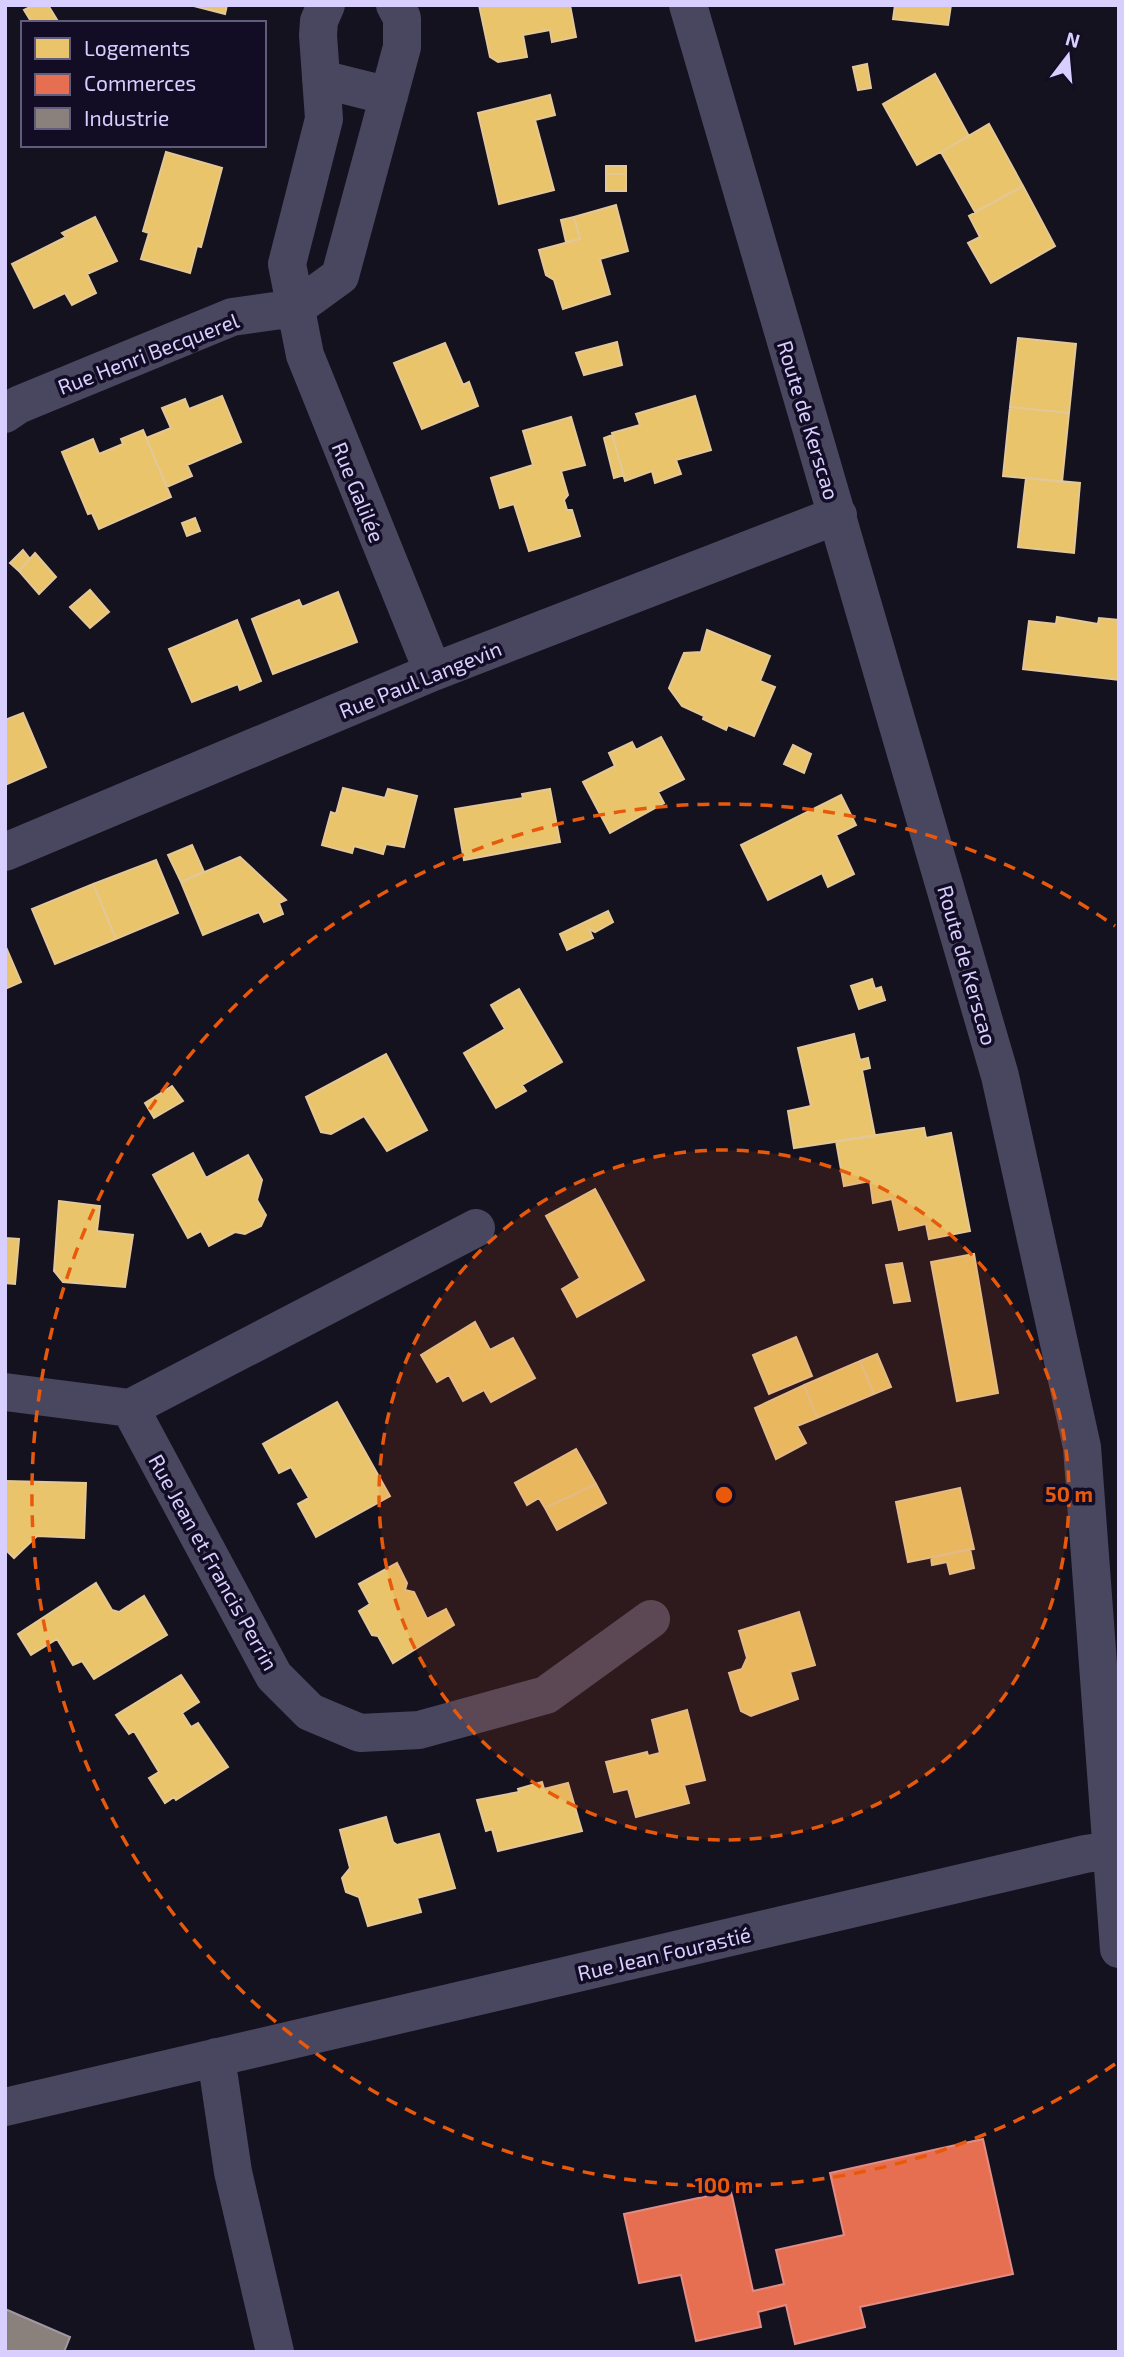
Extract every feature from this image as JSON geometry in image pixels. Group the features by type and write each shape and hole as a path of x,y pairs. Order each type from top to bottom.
{"street":[{"name":"Rue Galilée","path":"327,5 319,21 324,119 287,264 305,355 433,672"},
{"path":"296,308 340,276 404,33 402,18 395,5"},
{"name":"Route de Kerscao","path":"688,5 1000,1076 1082,1447 1116,1850 1119,1949"},
{"path":"321,79 388,96"},
{"name":"Rue Henri Becquerel","path":"5,414 18,405 232,317 296,308"},
{"name":"Rue Paul Langevin","path":"5,852 433,672 838,515"},
{"path":"5,1392 130,1408 476,1228"},
{"name":"Rue Jean et Francis Perrin","path":"130,1408 274,1676 310,1712 360,1733 419,1730 545,1695 651,1619"},
{"name":"Rue Jean Fourastié","path":"5,2107 1085,1854 1116,1850"},
{"path":"216,2057 233,2172 275,2352"}],"building: Logements":[{"path":"34,5 48,5 58,21 31,21 24,10"},
{"path":"190,5 227,5 225,14"},
{"path":"479,5 570,5 576,37 552,42 550,30 523,35 527,57 498,62 490,57"},
{"path":"895,5 951,5 948,25 893,19"},
{"path":"867,64 871,88 858,90 853,67"},
{"path":"935,74 969,136 917,165 883,104"},
{"path":"550,95 555,115 535,120 554,190 499,204 478,113"},
{"path":"989,124 1023,186 975,212 941,152"},
{"path":"166,152 222,168 201,247 197,246 190,273 141,259 149,233 143,231"},
{"path":"606,166 626,166 626,174 606,174"},
{"path":"606,174 626,174 626,191 606,191"},
{"path":"1023,186 1055,246 991,283 968,243 980,237 969,216"},
{"path":"616,205 628,251 600,259 610,294 563,309 554,280 546,275 539,250 580,239 574,217"},
{"path":"95,217 117,261 87,274 96,293 72,305 65,293 34,308 12,264 66,237 62,233"},
{"path":"574,217 580,239 566,242 561,220"},
{"path":"1018,338 1076,344 1069,413 1010,407"},
{"path":"617,342 622,365 584,375 576,353"},
{"path":"445,343 463,385 469,382 478,406 422,429 394,363"},
{"path":"222,396 241,442 187,465 192,476 167,487 146,438 171,428 162,408 185,399 189,409"},
{"path":"695,396 711,450 676,460 681,474 655,483 652,471 625,481 612,433 640,425 636,414"},
{"path":"1010,407 1069,413 1062,482 1003,476"},
{"path":"571,417 585,465 561,471 568,495 564,500 567,510 572,510 580,536 529,551 514,504 500,508 491,478 533,465 523,431"},
{"path":"143,430 171,497 99,529 92,513 88,514 62,452 93,439 99,454 123,444 121,439"},
{"path":"612,435 624,475 614,478 604,438"},
{"path":"1026,478 1080,483 1074,553 1018,547"},
{"path":"195,518 200,531 187,536 182,523"},
{"path":"23,550 30,559 19,571 10,563"},
{"path":"35,553 56,577 39,594 19,571"},
{"path":"90,590 109,612 90,628 70,607"},
{"path":"338,592 357,642 273,674 252,619 299,600 302,607"},
{"path":"1057,617 1098,624 1099,618 1119,620 1119,680 1023,669 1029,621 1056,624"},
{"path":"237,620 261,681 240,690 238,684 192,702 169,649"},
{"path":"707,630 770,656 760,681 775,687 754,736 728,725 726,730 703,719 704,716 682,706 669,688 684,653 701,652"},
{"path":"23,713 46,767 5,785 5,720"},
{"path":"661,737 684,779 658,792 664,803 610,833 583,782 615,766 609,753 632,742 636,750"},
{"path":"793,745 811,754 804,773 784,764"},
{"path":"343,788 385,798 388,789 417,796 404,847 386,844 383,854 354,846 352,853 322,845 331,812 336,814"},
{"path":"550,789 560,842 464,860 455,809 523,798 522,794"},
{"path":"841,795 856,825 836,835 854,874 828,887 822,873 768,900 741,845"},
{"path":"192,845 204,872 181,882 168,855"},
{"path":"240,857 286,900 279,903 283,914 264,922 259,912 203,935 181,882"},
{"path":"156,860 178,913 116,939 93,884"},
{"path":"93,884 116,939 55,964 32,909"},
{"path":"608,911 613,922 595,932 589,929 593,938 567,950 560,934"},
{"path":"5,945 21,982 5,989"},
{"path":"872,979 875,989 881,987 885,1000 859,1009 851,986"},
{"path":"519,989 562,1062 522,1085 526,1091 496,1108 464,1053 505,1029 491,1005"},
{"path":"854,1034 860,1060 868,1058 870,1068 862,1070 875,1136 794,1148 788,1111 811,1106 798,1048"},
{"path":"386,1054 427,1130 387,1151 364,1116 331,1134 321,1132 306,1097"},
{"path":"172,1086 183,1101 154,1118 145,1103"},
{"path":"924,1128 926,1138 951,1133 970,1231 929,1239 926,1224 899,1230 892,1199 873,1203 870,1181 844,1186 836,1141"},
{"path":"193,1153 206,1178 248,1155 262,1180 257,1200 266,1215 261,1226 245,1234 235,1232 209,1246 201,1231 188,1238 153,1175"},
{"path":"595,1189 644,1280 577,1317 562,1289 580,1278 546,1216"},
{"path":"59,1201 100,1206 97,1231 133,1235 125,1287 63,1282 54,1271"},
{"path":"5,1238 19,1239 15,1284 5,1283"},
{"path":"974,1254 998,1393 957,1401 931,1262"},
{"path":"902,1263 910,1301 894,1303 886,1265"},
{"path":"475,1322 490,1350 513,1338 535,1378 491,1402 484,1390 463,1401 449,1375 437,1382 421,1355"},
{"path":"796,1337 812,1376 769,1394 753,1355"},
{"path":"877,1354 891,1387 874,1394 860,1361"},
{"path":"860,1361 874,1394 817,1418 804,1385"},
{"path":"804,1385 817,1418 797,1426 806,1443 776,1459 755,1408"},
{"path":"337,1402 390,1496 316,1537 298,1504 309,1498 291,1467 279,1473 263,1444"},
{"path":"576,1449 596,1484 545,1508 539,1498 527,1505 515,1483"},
{"path":"5,1481 86,1483 84,1538 37,1536 14,1558 5,1549"},
{"path":"596,1484 606,1503 557,1530 545,1508"},
{"path":"960,1488 974,1549 908,1562 896,1502"},
{"path":"970,1549 974,1568 950,1574 947,1562 932,1565 931,1557"},
{"path":"397,1563 407,1583 405,1590 414,1592 427,1619 446,1609 454,1625 393,1663 378,1636 372,1635 359,1611 370,1604 359,1584"},
{"path":"96,1583 112,1610 119,1612 144,1596 167,1635 94,1679 82,1661 73,1665 57,1639 31,1655 18,1634"},
{"path":"799,1612 815,1665 790,1672 798,1699 751,1716 741,1711 729,1673 742,1669 747,1658 739,1631"},
{"path":"181,1675 199,1702 182,1713 191,1727 198,1723 228,1767 176,1800 174,1797 165,1803 149,1778 159,1772 134,1731 129,1734 116,1715"},
{"path":"687,1710 705,1780 684,1785 689,1803 636,1817 628,1789 614,1792 606,1762 647,1752 648,1756 660,1753 652,1720"},
{"path":"542,1782 544,1789 568,1783 582,1831 498,1851 492,1829 486,1831 477,1800 519,1792 518,1789"},
{"path":"386,1817 393,1842 397,1845 439,1834 455,1888 417,1898 421,1912 368,1926 359,1897 346,1892 342,1878 350,1868 340,1830"}],"building: Commerces":[{"path":"983,2139 1013,2274 860,2307 865,2327 795,2344 786,2305 758,2312 761,2327 696,2341 681,2275 639,2283 624,2214 731,2191 753,2291 784,2284 776,2250 844,2235 830,2173"}],"building: Industrie":[{"path":"5,2309 70,2337 64,2352 5,2352"}]}
